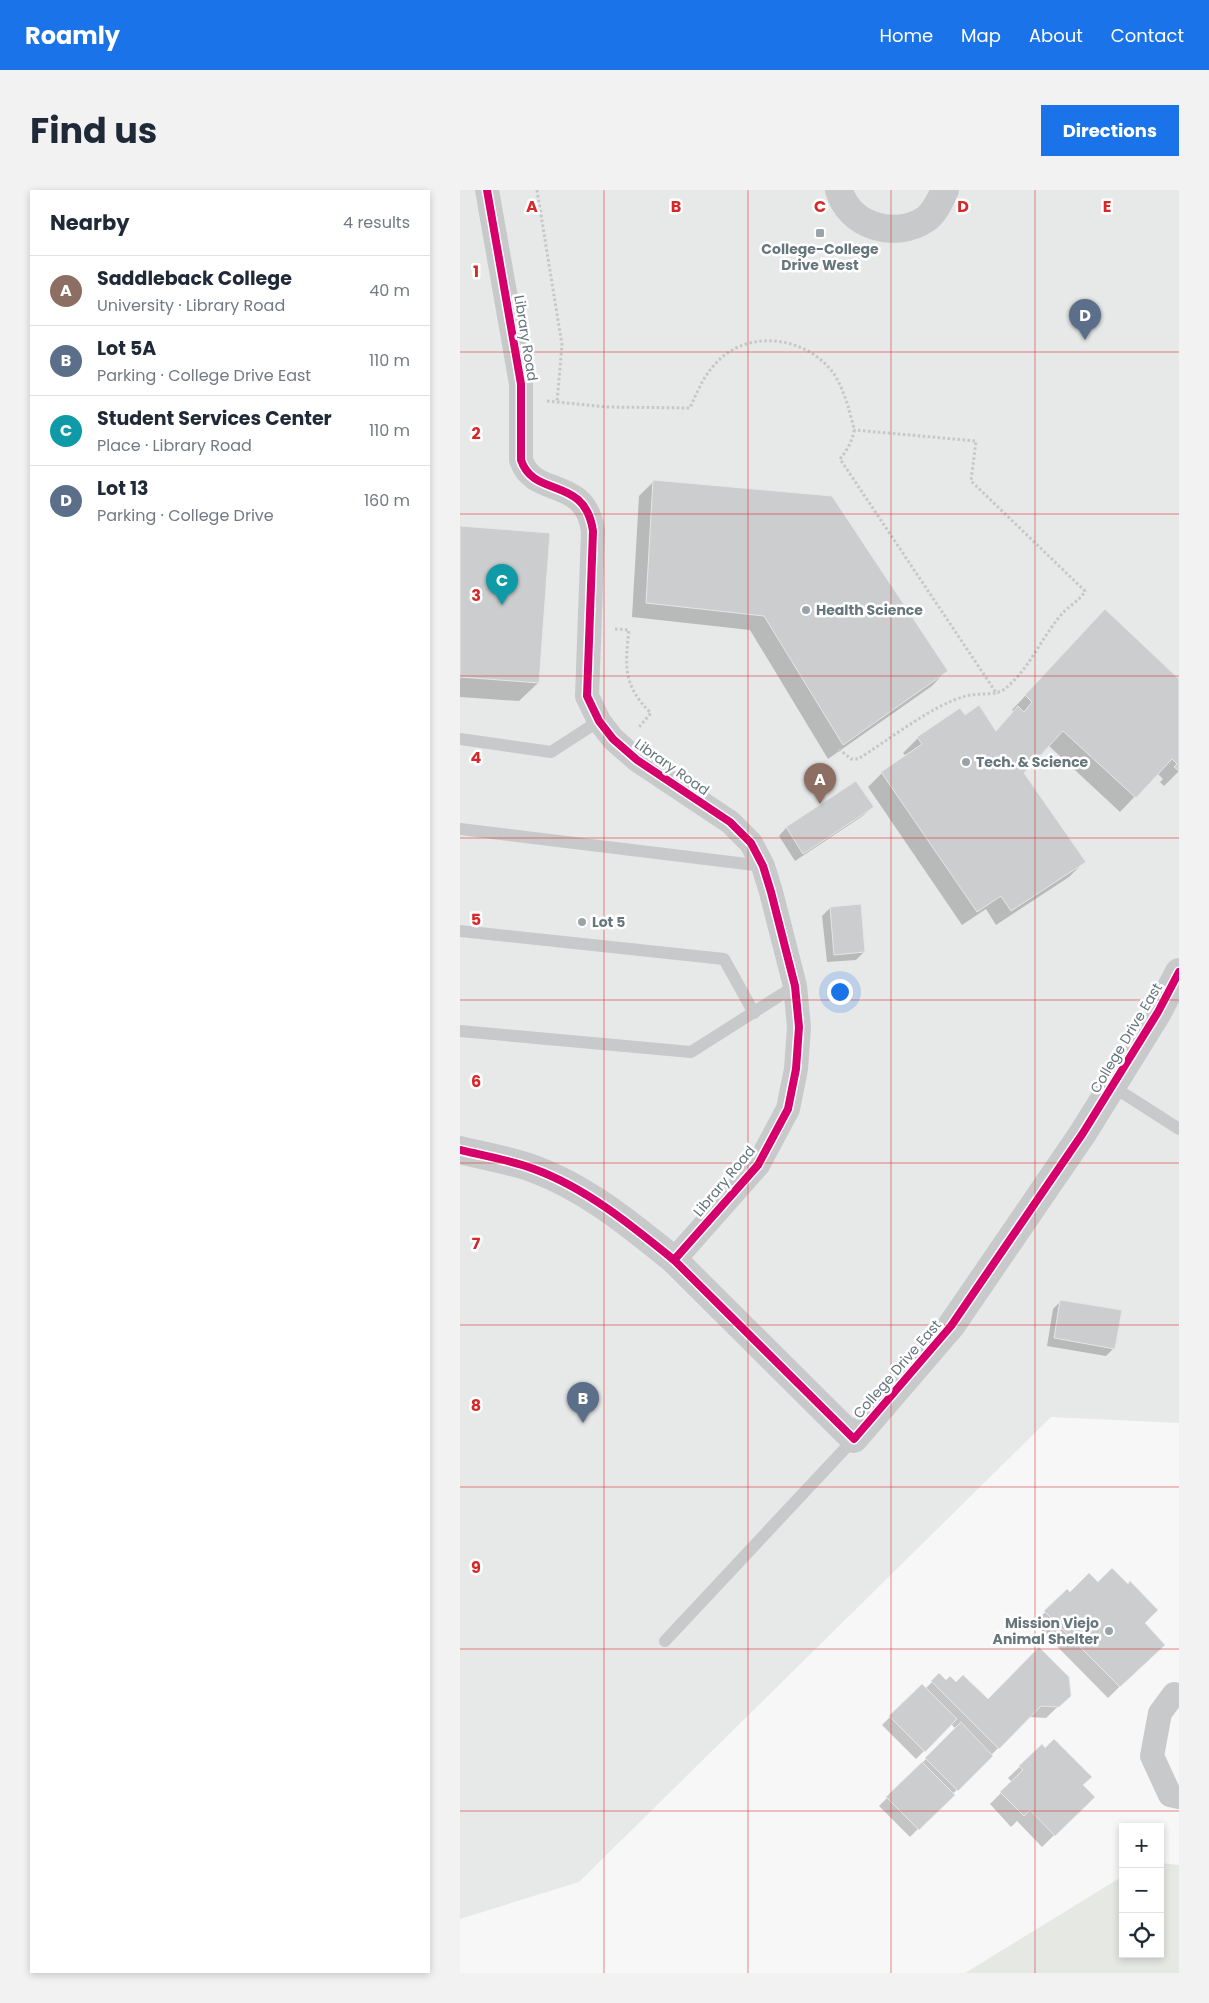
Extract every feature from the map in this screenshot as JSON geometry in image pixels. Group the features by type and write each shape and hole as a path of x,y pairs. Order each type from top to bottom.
{"street":[{"name":"Library Road","path":"486,190 521,384 521,460 524,471 534,479 570,493 582,502 591,515 593,531 587,696 599,721 613,739 637,760 730,822 751,843 763,866 795,986 799,1028 796,1069 788,1109 758,1165 674,1260"},
{"path":"839,190 848,208 861,220 876,228 894,230 911,226 926,219 938,206 945,190"},
{"name":"College Drive East","path":"460,1150 533,1169 572,1186 641,1234 674,1260 854,1438 951,1326 1082,1133 1158,1012 1179,972"},
{"path":"1174,1694 1160,1713 1152,1756 1170,1795 1179,1797"}],"lane":[{"path":"460,739 551,752 599,721"},
{"path":"460,829 763,866"},
{"path":"460,931 724,958 754,1013"},
{"path":"460,1031 691,1052 795,986"},
{"path":"1112,1086 1179,1129"},
{"path":"665,1641 854,1438"}],"path":[{"path":"537,190 562,346 557,402"},
{"path":"544,401 608,408 690,408 702,382 717,361 735,349 760,339 795,344 812,353 833,373 845,394 854,430 851,443 840,459 997,694"},
{"path":"839,749 851,759 858,759 946,704 965,696 979,693 997,694 1006,688 1021,672 1061,614 1082,596 1085,591 971,481 976,441 854,430"},
{"path":"590,627 629,630 626,668 629,684 638,700 651,713 635,732"}],"shaded area":[{"path":"460,190 1179,190 1179,1423 1051,1417 579,1882 460,1919"},
{"path":"1164,1863 1179,1865 1179,1973 965,1973 1119,1878 1119,1958 1164,1958"}],"building":[{"name":"Health Science","path":"653,480 832,496 948,671 843,745 764,616 646,603"},
{"path":"460,526 550,533 539,683 460,677"},
{"name":"Tech. & Science","path":"1105,609 1179,679 1179,771 1174,767 1177,764 1172,759 1136,798 1063,731 1024,773 1086,862 1011,911 1001,896 977,912 881,772 922,744 917,737 960,708 965,715 979,705 996,731 1018,706 1024,712 1032,702 1025,695"},
{"path":"856,781 874,807 803,854 786,827"},
{"path":"861,904 865,952 834,955 830,907"},
{"path":"1060,1300 1122,1310 1115,1349 1054,1338"},
{"name":"Mission Viejo Animal Shelter","path":"1112,1568 1128,1584 1130,1581 1158,1610 1145,1623 1165,1645 1120,1687 1044,1611 1067,1589 1070,1592 1089,1573 1098,1582"},
{"name":"Mission Viejo Animal Shelter","path":"1039,1647 1069,1677 1071,1696 1059,1707 1041,1706 999,1749 931,1681 939,1673 946,1680 950,1676 956,1682 963,1675 988,1699"},
{"path":"922,1684 957,1719 925,1752 889,1716"},
{"path":"961,1722 993,1756 958,1791 925,1758"},
{"path":"1054,1739 1092,1777 1083,1785 1095,1797 1055,1836 1030,1810 1024,1816 1000,1792 1023,1770 1019,1766 1042,1744 1045,1748"},
{"path":"922,1762 955,1795 919,1830 886,1797"}],"cycle path":[{"path":"487,190 521,384 521,460 527,472 537,480 570,494 580,502 588,513 593,531 587,696 599,721 613,739 637,760 730,822 751,843 763,866 795,986 799,1027 796,1069 788,1109 758,1165 674,1260"},
{"path":"460,1150 516,1163 553,1177 572,1186 625,1221 674,1260 854,1439 951,1326 1083,1133 1158,1012 1179,972"}],"place":[{"name":"College-College Drive West","path":"820,233"},
{"name":"Lot 13","path":"1085,340"},
{"name":"Student Services Center","path":"502,605"},
{"name":"Health Science","path":"806,610"},
{"name":"Tech. & Science","path":"966,762"},
{"name":"Saddleback College","path":"820,804"},
{"name":"Lot 5","path":"582,922"},
{"name":"Lot 5A","path":"583,1423"},
{"name":"Mission Viejo Animal Shelter","path":"1109,1631"}]}
